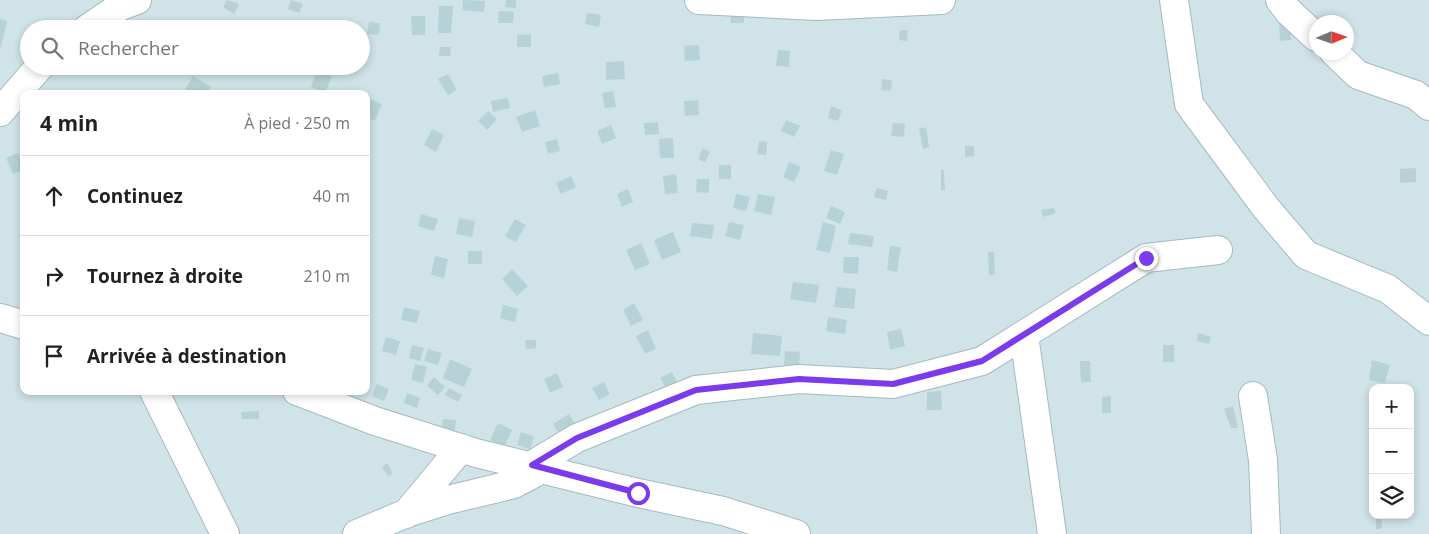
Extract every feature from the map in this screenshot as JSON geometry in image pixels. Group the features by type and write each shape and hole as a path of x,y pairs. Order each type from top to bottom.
{"street":[{"path":"100,20 121,6 137,0"},
{"path":"699,0 817,6 941,0"},
{"path":"1174,0 1189,104 1266,208 1306,255 1388,288 1429,321"},
{"path":"1280,0 1288,11 1309,30"},
{"path":"1342,60 1358,75 1416,95 1429,106"},
{"path":"0,112 32,75"},
{"path":"357,534 407,513 448,500 514,484 577,438 696,390 799,379 893,384 982,361 1146,258 1218,250"},
{"path":"0,318 20,324"},
{"path":"1024,335 1052,534"},
{"path":"156,395 225,534"},
{"path":"308,395 375,420 461,448 638,493 723,511 796,534"},
{"path":"1253,396 1263,460 1266,534"},
{"path":"388,534 461,448"}],"shaded area":[{"path":"0,0 1429,0 1429,534 0,534"}],"building":[{"path":"227,0 239,4 234,14 223,7"},
{"path":"291,0 303,4 299,13 288,9"},
{"path":"463,0 485,1 484,12 463,10"},
{"path":"506,0 516,0 516,8 505,7"},
{"path":"439,6 453,6 451,33 438,33"},
{"path":"499,11 514,12 513,23 498,23"},
{"path":"730,11 744,11 744,23 731,23"},
{"path":"587,13 601,15 599,27 585,24"},
{"path":"411,16 425,16 425,35 412,35"},
{"path":"0,19 7,21 1,47 0,47"},
{"path":"1290,20 1291,40 1280,41 1279,21"},
{"path":"370,22 380,23 379,35 370,34"},
{"path":"900,30 908,30 907,41 899,40"},
{"path":"531,34 531,47 517,47 517,35"},
{"path":"699,45 700,60 685,61 684,46"},
{"path":"440,47 451,47 450,56 439,56"},
{"path":"778,50 790,51 789,67 776,66"},
{"path":"624,61 625,79 606,80 606,62"},
{"path":"558,73 560,84 544,87 542,76"},
{"path":"448,74 457,90 448,95 438,79"},
{"path":"316,75 332,76 326,90 318,90 311,87"},
{"path":"193,76 211,87 209,90 185,90"},
{"path":"882,79 892,80 891,91 881,90"},
{"path":"613,91 616,107 605,108 602,93"},
{"path":"508,98 510,108 493,112 491,101"},
{"path":"370,99 382,104 375,121 370,119"},
{"path":"698,100 699,115 685,116 684,101"},
{"path":"831,106 842,110 838,121 828,118"},
{"path":"535,110 540,126 522,132 516,117"},
{"path":"488,111 497,119 487,130 478,121"},
{"path":"786,120 800,126 794,137 781,131"},
{"path":"658,122 659,134 645,135 644,123"},
{"path":"893,123 905,124 904,137 891,136"},
{"path":"611,125 616,138 602,144 597,131"},
{"path":"926,127 929,147 923,149 919,129"},
{"path":"432,129 444,135 436,152 424,145"},
{"path":"673,138 674,158 660,158 659,139"},
{"path":"557,139 560,151 548,154 545,142"},
{"path":"759,141 767,142 766,155 757,154"},
{"path":"965,146 974,146 974,156 965,157"},
{"path":"703,148 710,152 705,162 698,159"},
{"path":"831,150 844,154 837,175 824,171"},
{"path":"18,153 20,171 13,174 6,158"},
{"path":"789,162 801,167 794,182 783,177"},
{"path":"719,165 731,165 731,179 719,179"},
{"path":"1416,168 1416,182 1400,183 1400,169"},
{"path":"941,170 944,170 945,190 941,190"},
{"path":"676,174 678,193 665,194 663,176"},
{"path":"571,176 576,187 561,194 556,183"},
{"path":"697,179 709,179 709,193 696,192"},
{"path":"877,188 888,191 886,200 874,197"},
{"path":"628,189 633,202 622,207 617,194"},
{"path":"736,194 750,197 746,211 733,208"},
{"path":"758,194 775,197 771,215 754,211"},
{"path":"831,206 845,212 840,224 826,218"},
{"path":"1054,208 1056,213 1043,217 1041,210"},
{"path":"421,214 438,219 434,231 418,226"},
{"path":"459,218 475,221 472,237 456,234"},
{"path":"515,219 526,225 516,242 505,236"},
{"path":"729,222 744,225 740,240 725,236"},
{"path":"823,222 836,226 830,253 816,250"},
{"path":"692,223 714,225 712,239 690,236"},
{"path":"673,232 681,252 662,260 654,240"},
{"path":"850,233 874,236 872,247 848,244"},
{"path":"641,243 650,264 635,270 626,250"},
{"path":"890,246 901,247 897,272 887,270"},
{"path":"468,251 482,251 482,264 468,264"},
{"path":"988,252 994,252 995,275 989,275"},
{"path":"435,256 448,259 444,278 431,275"},
{"path":"844,257 859,257 858,274 843,273"},
{"path":"512,269 528,286 517,296 502,279"},
{"path":"793,282 819,285 816,303 790,299"},
{"path":"837,287 856,289 854,309 834,307"},
{"path":"634,303 643,320 631,326 623,310"},
{"path":"503,305 518,309 515,322 500,318"},
{"path":"404,307 420,311 417,323 401,320"},
{"path":"828,317 847,320 845,334 826,331"},
{"path":"901,329 905,346 890,350 887,332"},
{"path":"648,330 656,349 645,354 636,336"},
{"path":"753,333 782,336 780,356 751,354"},
{"path":"1198,333 1211,337 1209,344 1197,341"},
{"path":"386,337 400,341 396,355 382,351"},
{"path":"525,340 536,340 536,348 526,349"},
{"path":"412,345 424,348 420,361 409,358"},
{"path":"1163,345 1174,345 1174,362 1163,362"},
{"path":"428,349 442,353 438,365 424,361"},
{"path":"785,351 800,352 799,366 784,365"},
{"path":"450,359 472,369 464,387 443,378"},
{"path":"1372,360 1390,365 1385,383 1369,380"},
{"path":"1080,361 1090,361 1091,382 1081,382"},
{"path":"415,364 427,367 423,383 411,380"},
{"path":"672,372 678,384 667,390 660,378"},
{"path":"557,373 563,387 550,393 544,379"},
{"path":"434,377 445,387 438,395 427,386"},
{"path":"604,382 610,394 599,400 592,388"},
{"path":"377,384 389,389 384,401 372,396"},
{"path":"449,388 462,395 458,402 445,395"},
{"path":"941,391 942,410 927,410 927,392"},
{"path":"407,393 420,398 417,408 404,403"},
{"path":"1111,396 1111,413 1102,413 1102,397"},
{"path":"1233,406 1238,428 1231,428 1224,409"},
{"path":"259,411 259,419 242,419 241,412"},
{"path":"569,414 578,429 562,439 553,424"},
{"path":"443,419 456,420 455,430 442,428"},
{"path":"498,423 512,430 504,447 490,440"},
{"path":"521,432 534,436 530,449 517,445"},
{"path":"387,463 393,474 388,476 382,467"},
{"path":"1376,519 1381,519 1382,528 1376,529"}],"route":[{"path":"638,493 532,465 577,438 696,390 799,379 893,384 982,361 1146,258"}]}
